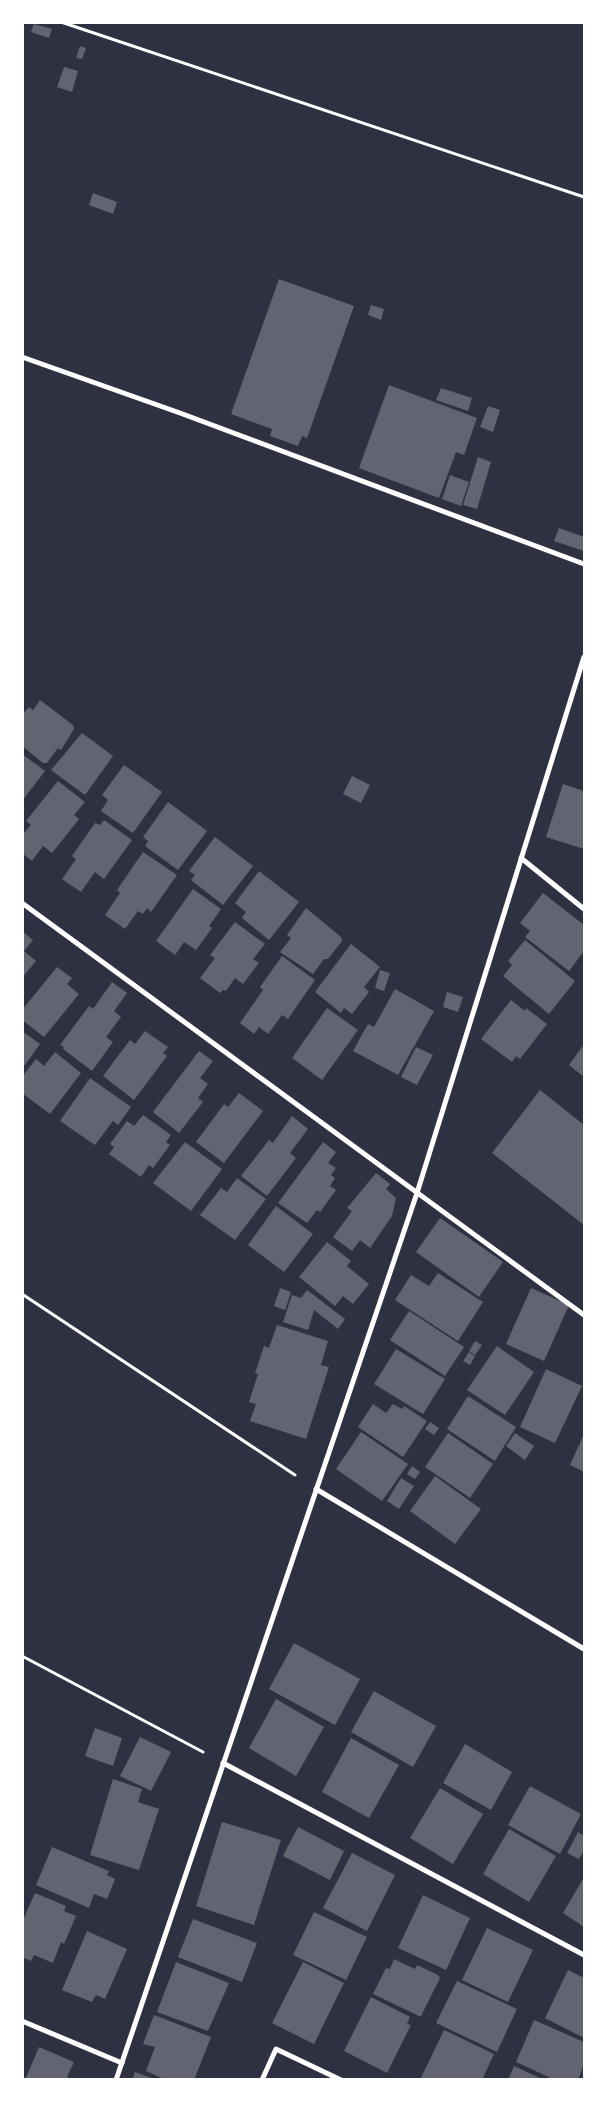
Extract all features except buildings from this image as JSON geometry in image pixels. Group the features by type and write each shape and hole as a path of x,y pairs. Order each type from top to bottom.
{"street":[{"path":"22,357 180,413 584,564"},
{"path":"116,2080 417,1193 584,657"},
{"path":"521,858 584,909"},
{"path":"22,903 584,1314"},
{"path":"316,1489 584,1649"},
{"path":"223,1763 584,1955"},
{"path":"22,2021 122,2063"},
{"path":"262,2080 276,2049 341,2080"}],"path":[{"path":"61,22 584,197"},
{"path":"22,1294 316,1489"},
{"path":"22,1656 223,1763"}]}
